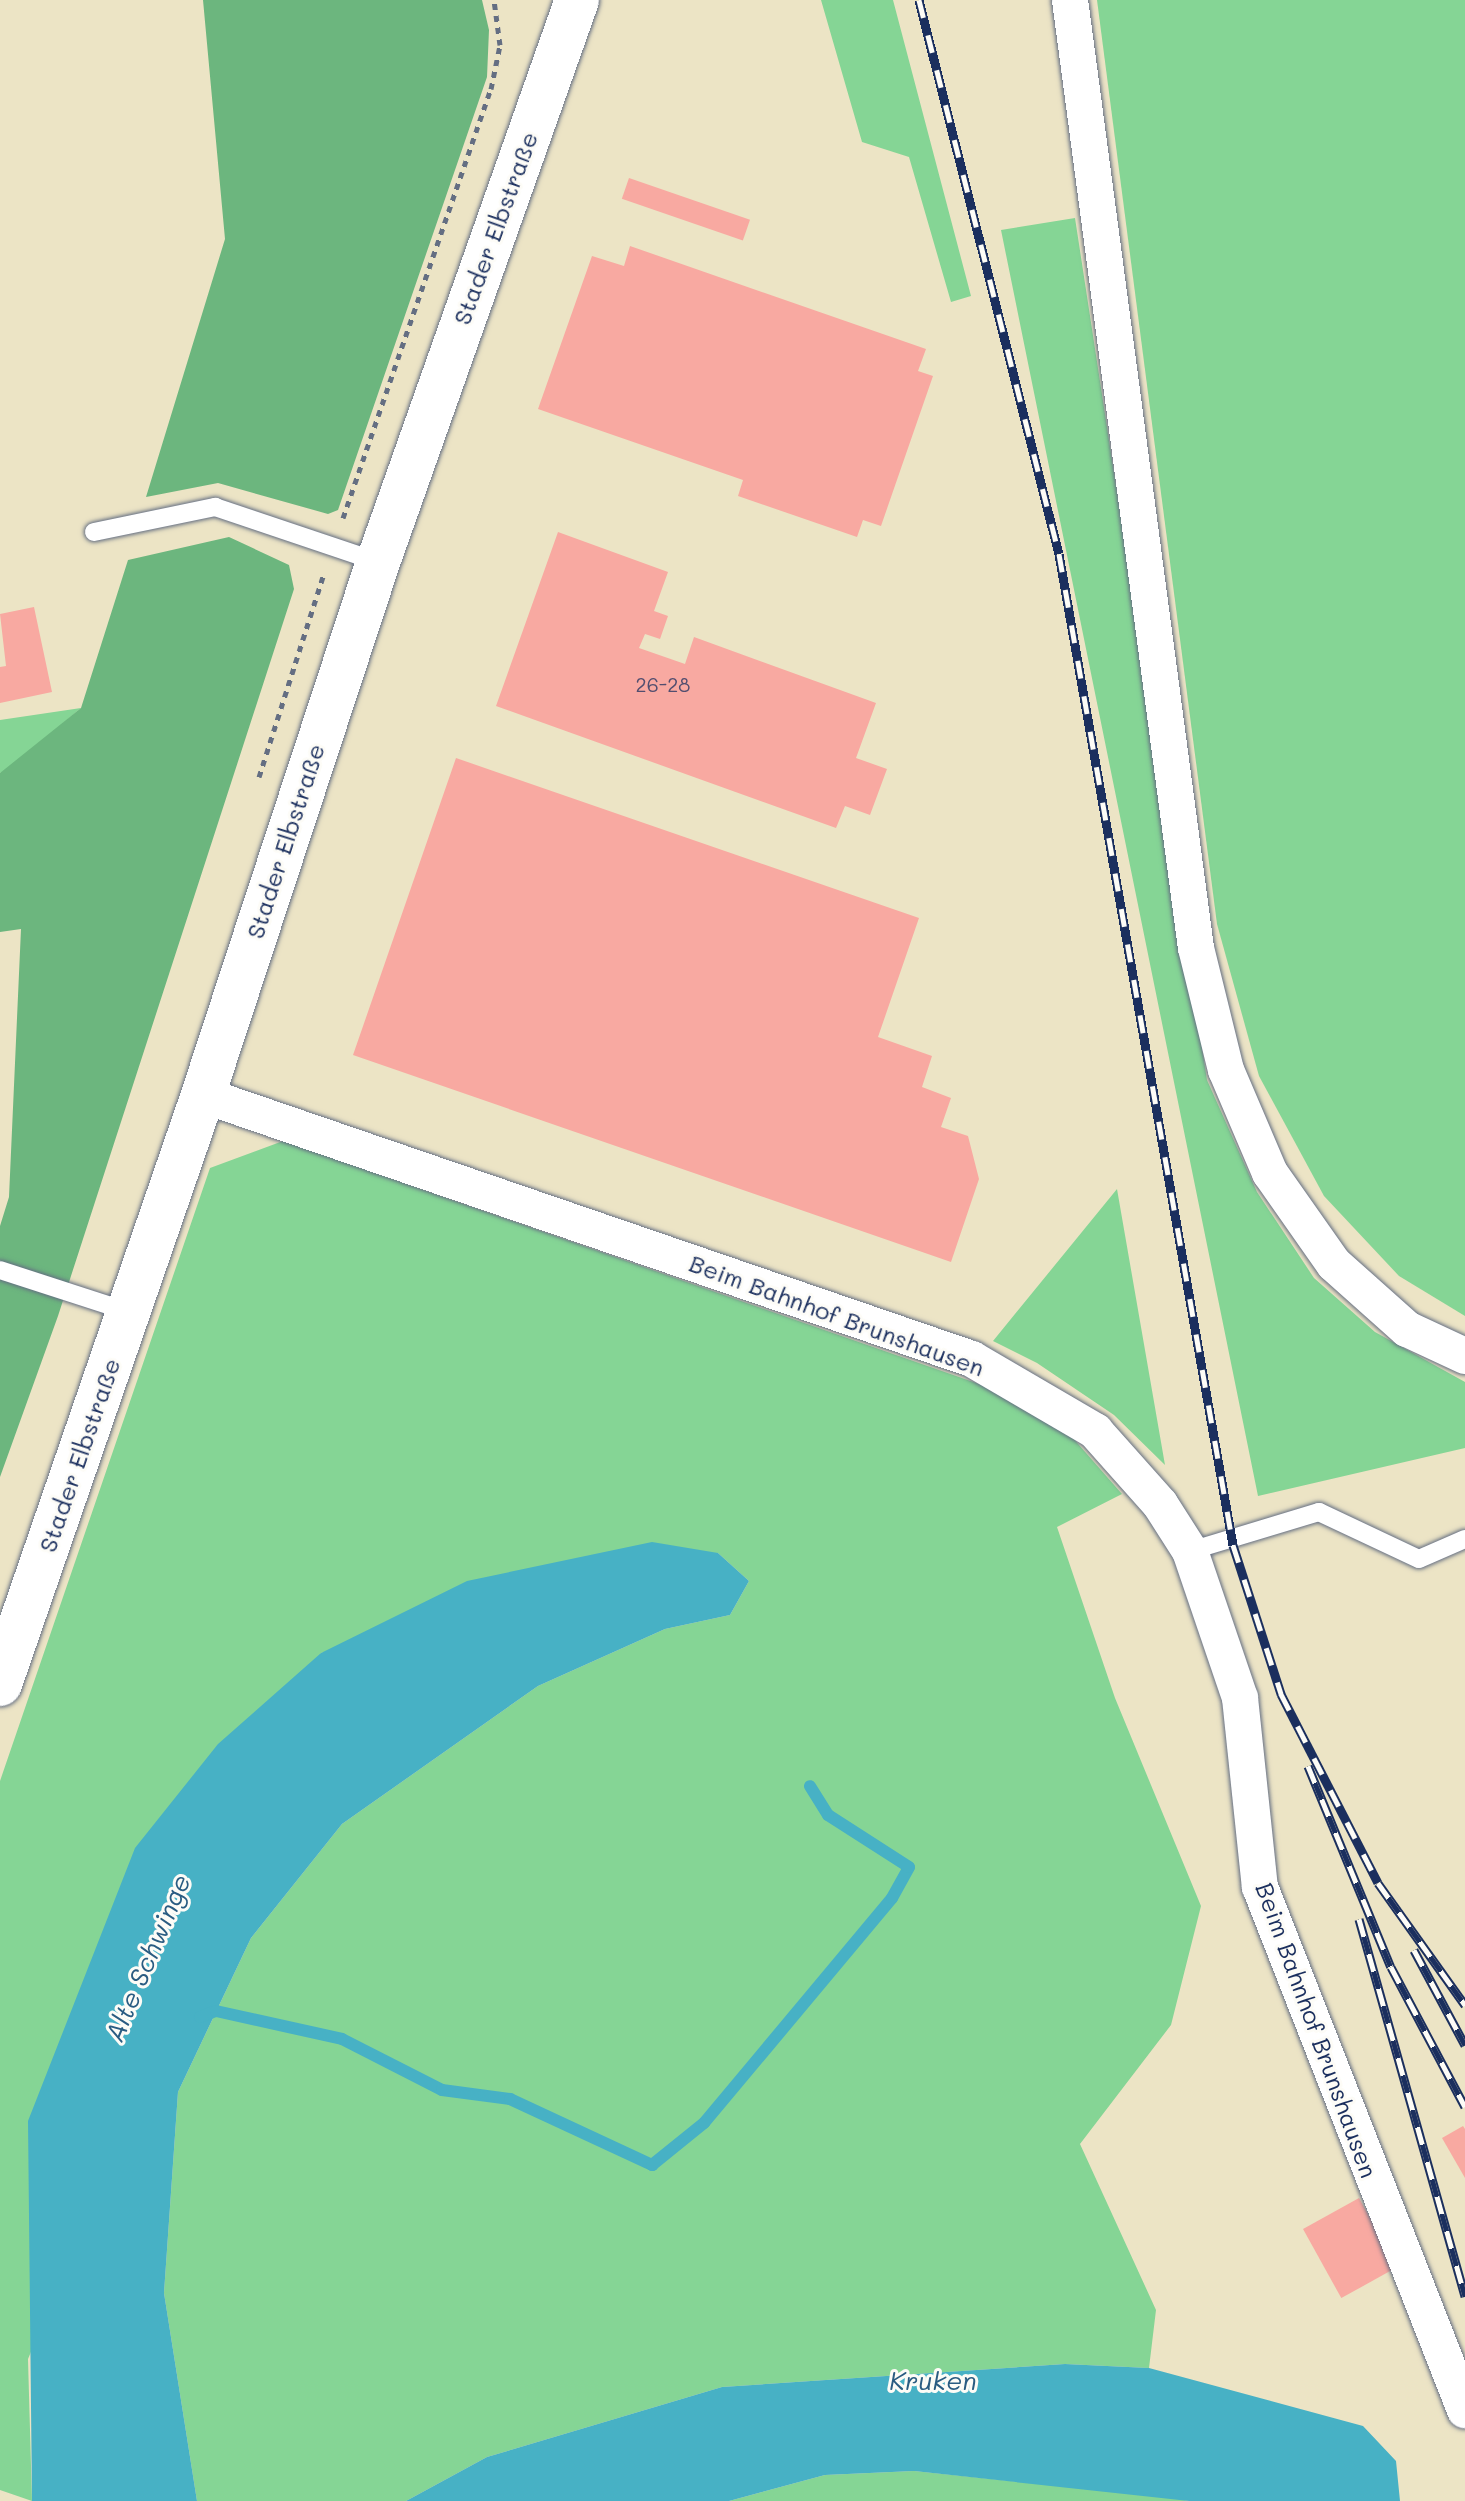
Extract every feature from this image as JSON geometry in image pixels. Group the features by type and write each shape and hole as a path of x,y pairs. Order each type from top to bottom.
{"street":[{"name":"Stader Elbstraße","path":"0,1684 203,1095 378,562 577,0"},
{"path":"1070,0 1196,948 1226,1070 1270,1173 1334,1264 1407,1329 1465,1356"},
{"name":"Beim Bahnhof Brunshausen","path":"203,1095 972,1359 1095,1431 1160,1504 1190,1551 1240,1698 1260,1887 1465,2410"}],"lane":[{"path":"94,532 215,507 378,562"},
{"path":"0,1270 129,1312"},
{"path":"1190,1551 1319,1512 1419,1559 1465,1539"}],"green space":[{"path":"203,0 482,0 489,30 487,77 338,510 328,514 218,483 146,497 225,239"},
{"path":"821,0 893,0 971,296 951,302 909,157 862,142"},
{"path":"1097,0 1465,0 1465,1316 1399,1276 1324,1196 1259,1076 1217,924"},
{"path":"1075,218 1207,1080 1257,1192 1314,1278 1375,1332 1465,1382 1465,1448 1258,1496 1001,230"},
{"path":"229,537 289,565 294,589 58,1316 0,1477 0,1226 9,1197 21,929 0,932 0,773 81,708 128,560"},
{"path":"81,708 9,769 0,773 0,720"},
{"path":"283,1141 982,1385 1072,1437 1122,1494 1057,1527 1115,1698 1201,1906 1171,2025 1080,2144 1156,2310 1149,2368 1065,2364 722,2387 487,2457 406,2501 197,2501 164,2293 178,2092 251,1938 342,1824 538,1686 665,1629 730,1615 749,1581 718,1553 321,1653 28,2359 32,2501 0,2490 0,1781 210,1168"},
{"path":"1117,1189 1165,1465 1114,1415 1037,1363 993,1341"},
{"path":"914,2471 1189,2501 729,2501 825,2475"}],"water":[{"name":"Alte Schwinge","path":"652,1542 718,1553 749,1581 730,1615 665,1629 538,1686 342,1824 251,1938 178,2092 164,2293 197,2501 32,2501 28,2121 135,1848 218,1744 321,1653 467,1581"},
{"name":"Kruken","path":"1065,2364 1149,2368 1363,2426 1396,2461 1400,2501 1189,2501 914,2471 825,2475 729,2501 406,2501 487,2457 722,2387"}],"building":[{"path":"629,178 750,220 743,240 622,199"},
{"path":"630,246 926,349 918,371 933,376 881,526 863,520 857,537 738,496 743,480 538,409 592,256 624,266"},
{"path":"558,532 668,572 654,611 668,616 660,639 645,634 639,648 685,664 694,637 876,703 856,758 887,769 870,815 845,806 836,828 496,706"},
{"path":"34,607 52,692 0,703 0,667 6,666 0,614"},
{"path":"456,758 919,918 878,1037 932,1056 922,1087 951,1098 941,1127 968,1136 979,1179 951,1262 353,1055"},
{"path":"1463,2126 1465,2129 1465,2178 1442,2138"},
{"path":"1359,2198 1397,2267 1341,2298 1303,2229"}],"waterway":[{"path":"200,2017 216,2011 342,2039 442,2090 510,2099 652,2165 704,2123 892,1898 909,1867 828,1815 810,1786"}],"railway":[{"path":"919,0 1059,554 1233,1545 1281,1694 1378,1883 1465,2005"},
{"path":"1308,1766 1391,1967 1465,2107"},
{"path":"1359,1919 1465,2296"},
{"path":"1414,1950 1465,2045"}]}
